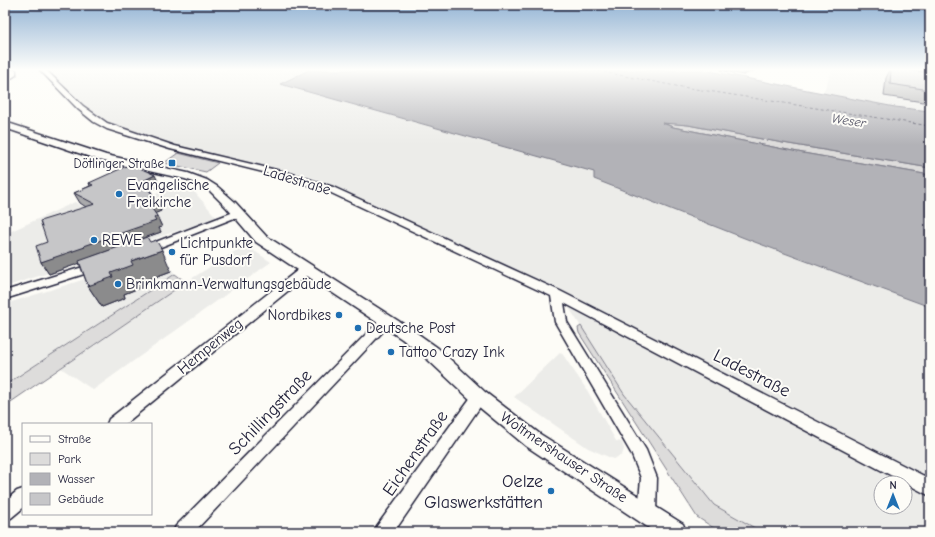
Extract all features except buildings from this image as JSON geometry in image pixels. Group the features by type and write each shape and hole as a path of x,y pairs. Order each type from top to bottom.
{"street":[{"name":"Ladestraße","path":"69,95 103,124 170,148 274,172 317,185 556,294 930,488"},
{"name":"Woltmershauser Straße","path":"5,126 103,158 192,178 203,182 214,189 239,213 261,239 387,320 432,353 480,397 534,440 675,532"},
{"path":"132,254 239,213"},
{"path":"5,295 103,265"},
{"name":"Hempenweg","path":"115,423 307,269"},
{"path":"556,294 561,322 638,450 649,478 647,513"},
{"name":"Schillingstraße","path":"182,532 387,320"},
{"name":"Eichenstraße","path":"384,532 480,397"},
{"path":"5,512 22,498"}],"shaded area":[{"path":"68,95 319,95 594,172 594,179 752,241 930,307 930,532 762,532 714,505 624,394 566,303 358,203 303,181 168,148 101,125"},
{"path":"834,95 930,95 930,110 895,107"},
{"path":"177,181 191,188 217,218 5,287 5,234 75,202 98,215 150,197"},
{"path":"245,245 271,262 93,390 61,368 186,282"},
{"path":"160,252 175,274 5,385 5,304 76,282"},
{"path":"561,352 587,390 616,441 622,442 624,449 622,455 613,459 588,448 514,397"}],"green space":[{"path":"661,122 688,125 930,168 930,175 803,153 673,127"},
{"path":"178,153 218,163 206,172 164,163"},
{"path":"175,274 186,282 5,406 5,385"},
{"path":"581,326 624,394 714,505 762,532 720,532 697,517 579,333 578,328"}],"water":[{"name":"Weser","path":"319,95 833,95 895,107 930,111 930,168 688,125 662,123 673,127 803,153 930,175 930,307 752,241 594,179 594,172"}],"ferry route":[{"path":"734,95 930,126"}],"place":[{"name":"Dötlinger Straße","path":"172,163"},
{"name":"Evangelische Freikirche","path":"119,194"},
{"name":"REWE","path":"94,240"},
{"name":"Lichtpunkte für Pusdorf","path":"172,252"},
{"name":"Brinkmann-Verwaltungsgebäude","path":"118,284"},
{"name":"Nordbikes","path":"339,315"},
{"name":"Deutsche Post","path":"358,328"},
{"name":"Tattoo Crazy Ink","path":"391,352"},
{"name":"Oelze Glaswerkstätten","path":"551,491"}]}
